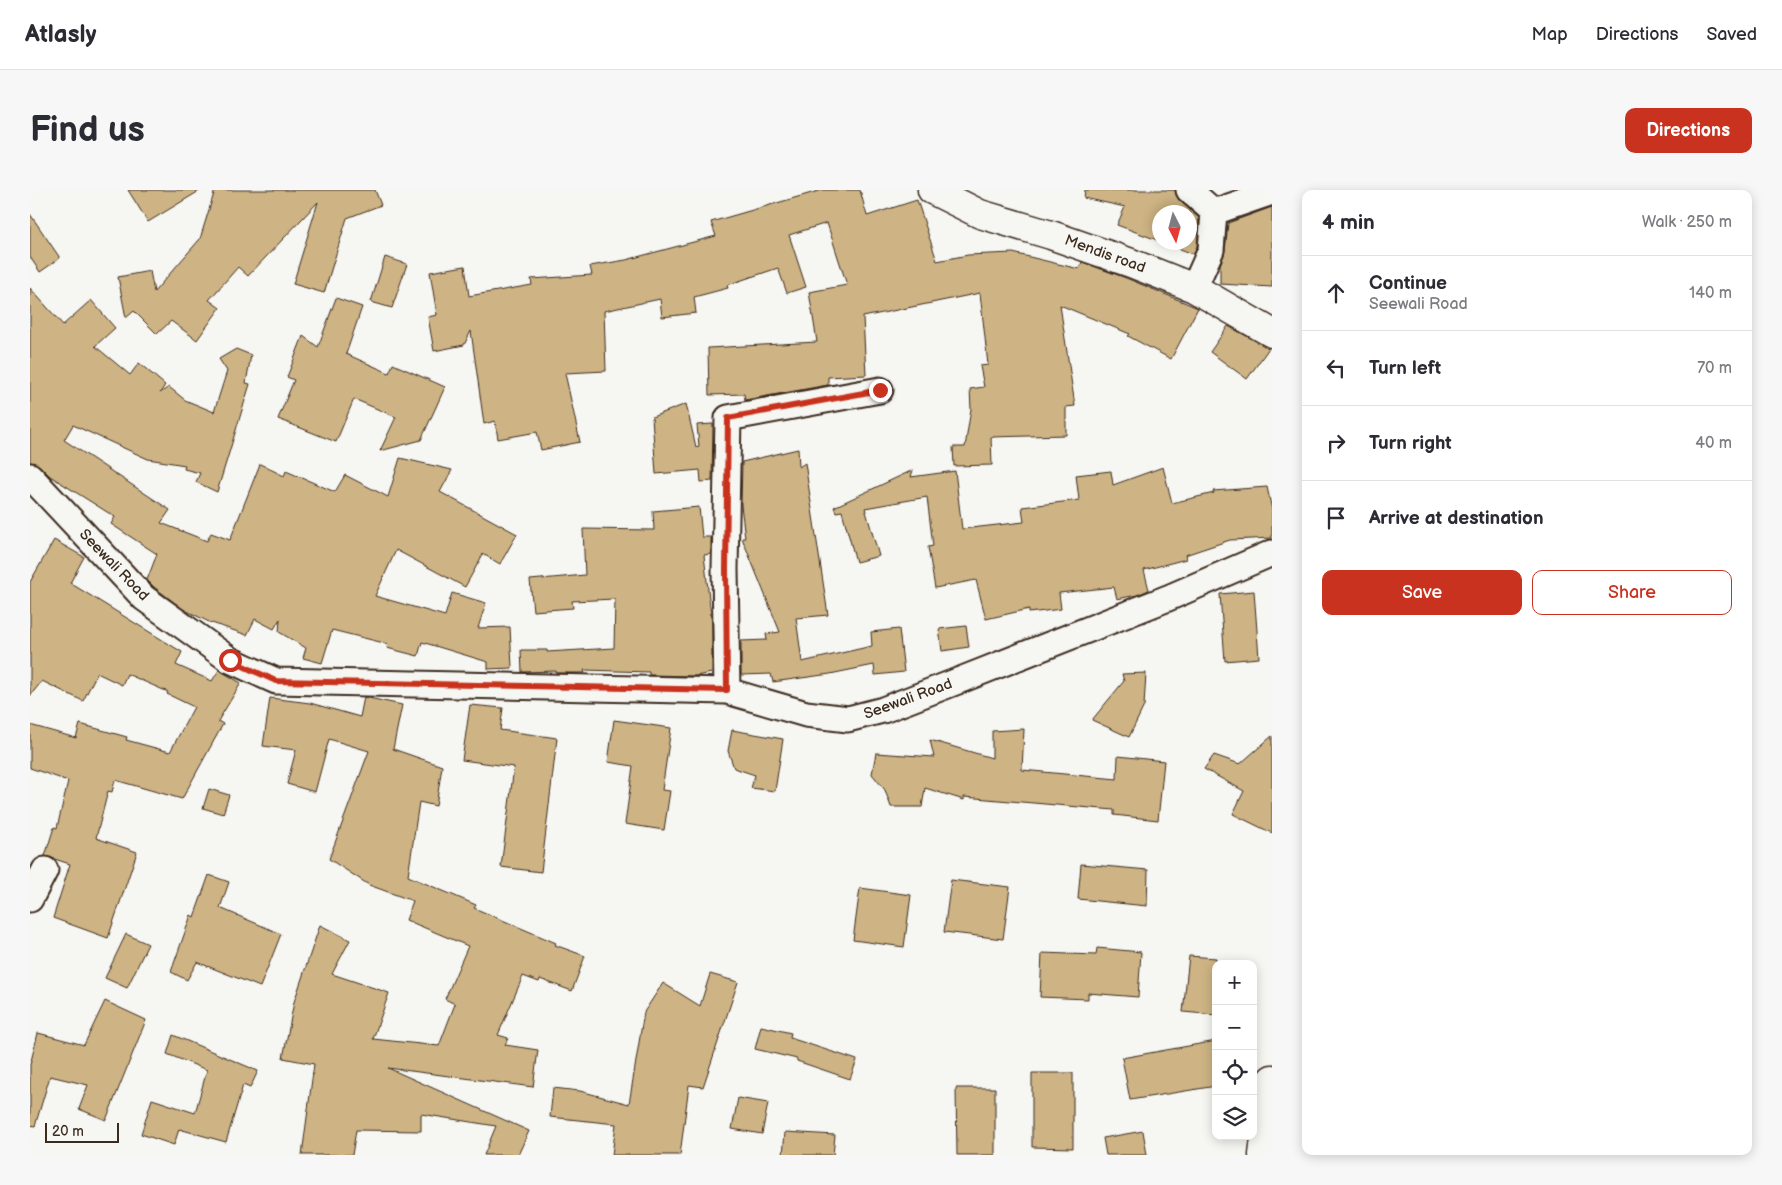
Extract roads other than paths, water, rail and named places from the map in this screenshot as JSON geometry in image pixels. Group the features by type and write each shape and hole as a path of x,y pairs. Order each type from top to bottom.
{"street":[{"name":"Mendis road","path":"932,190 980,214 1051,235 1131,263 1194,288 1272,333"},
{"path":"1189,190 1214,212"},
{"path":"1214,212 1272,192"},
{"path":"1194,288 1211,250 1214,212"},
{"path":"727,690 728,418 880,390"},
{"name":"Seewali Road","path":"30,476 144,598 230,660 276,681 727,690 806,714 848,719 883,710 954,683 1168,598 1272,553"},
{"path":"30,898 45,870"},
{"path":"1263,1155 1272,1078"}]}
